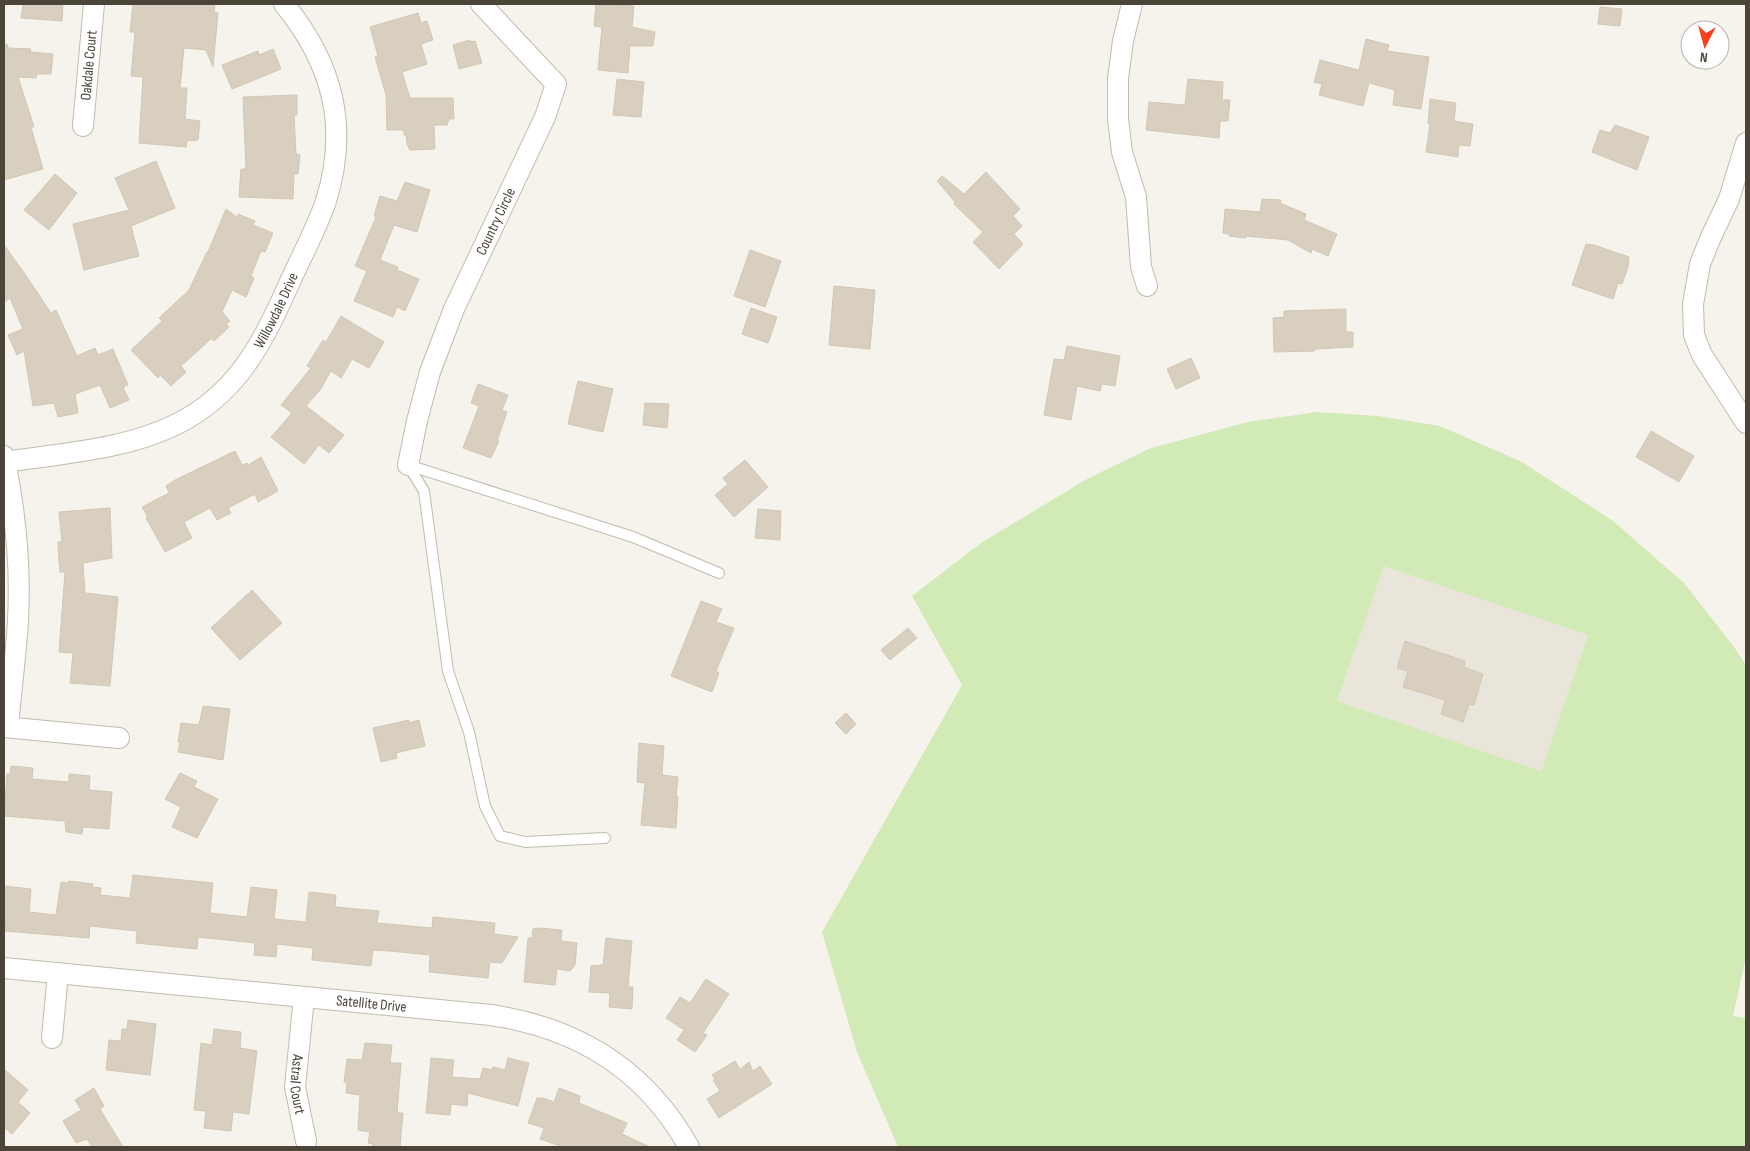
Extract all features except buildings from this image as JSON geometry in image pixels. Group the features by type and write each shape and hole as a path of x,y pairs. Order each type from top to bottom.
{"street":[{"name":"Oakdale Court","path":"83,126 94,4"},
{"name":"Willowdale Drive","path":"4,459 125,443 158,433 188,418 218,395 240,373 257,349 271,324 325,203 333,174 336,144 335,114 329,82 317,51 301,24 284,4"},
{"name":"Country Circle","path":"408,465 430,372 447,327 545,117 556,84 481,4"},
{"path":"1132,4 1123,41 1118,79 1118,119 1122,152 1136,197 1141,267 1147,286"},
{"path":"1746,143 1729,198 1700,264 1693,312 1694,334 1702,356 1746,423"},
{"path":"4,459 13,513 18,566 18,619 6,727 119,738"},
{"name":"Satellite Drive","path":"4,968 513,1019 553,1030 578,1040 605,1056 632,1076 658,1102 689,1147"},
{"path":"52,1038 58,973"},
{"name":"Astral Court","path":"304,997 295,1087 306,1141"}],"lane":[{"path":"408,465 633,537 719,573"},
{"path":"408,465 424,491 448,671 469,732 485,806 500,836 525,842 605,838"}],"shaded area":[{"path":"1384,565 1588,635 1541,771 1337,701"}],"green space":[{"path":"1317,412 1378,416 1440,426 1522,462 1613,521 1684,583 1734,647 1746,665 1746,957 1733,1016 1746,1018 1746,1147 898,1147 857,1052 822,932 962,685 912,596 981,543 1087,479 1151,448 1248,422","holes":["1384,566 1588,635 1541,771 1337,701"]}]}
